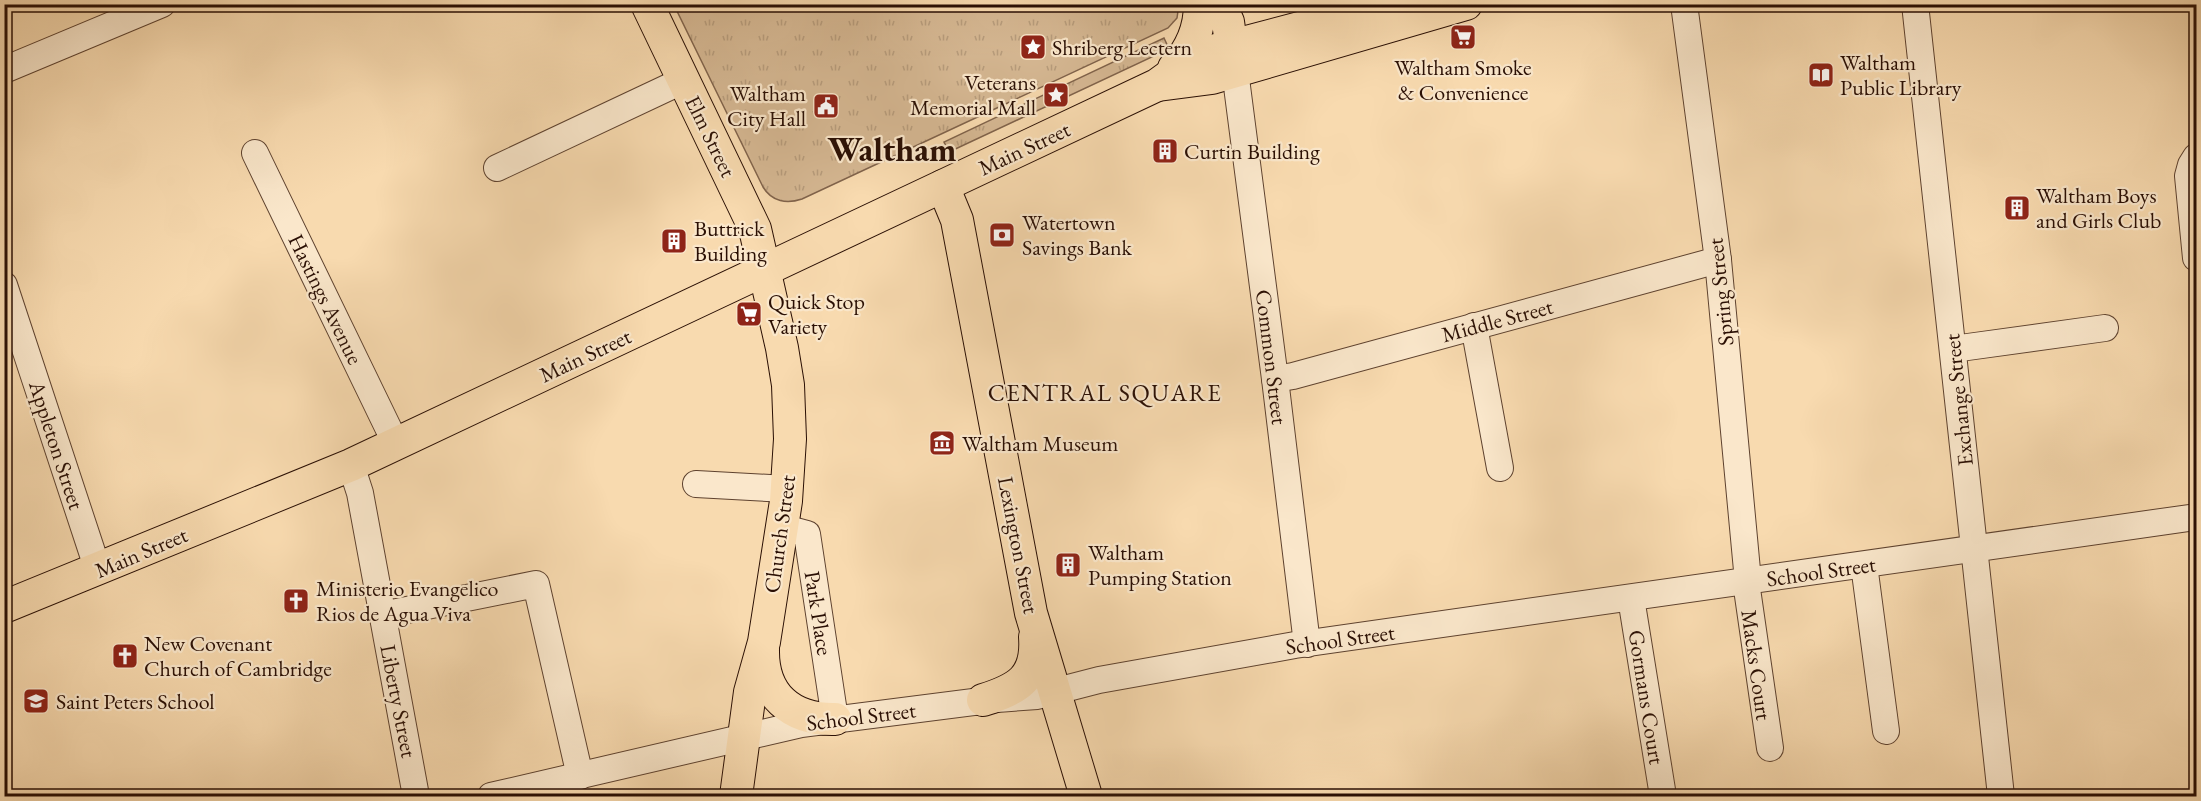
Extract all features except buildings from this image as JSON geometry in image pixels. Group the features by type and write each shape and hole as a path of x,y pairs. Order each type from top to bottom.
{"main road":[{"name":"Elm Street","path":"647,4 754,225 765,270"},
{"path":"1157,85 1177,65 1193,42 1200,20 1200,4"},
{"path":"1220,4 1228,22 1234,58"},
{"name":"Main Street","path":"4,607 351,465 1157,85 1201,80 1234,58 1390,4"},
{"name":"Main Street","path":"1234,58 1466,4"},
{"name":"Lexington Street","path":"943,186 957,220 1034,628 1086,796"},
{"name":"Church Street","path":"736,796 750,692 764,642 787,489 790,439 788,385 765,270"},
{"path":"983,700 1011,689 1028,676 1035,659 1034,628"},
{"path":"764,642 765,670 778,697 790,708 804,715 835,719"}],"street":[{"path":"4,70 162,4"},
{"name":"Spring Street","path":"1684,4 1718,260 1747,581"},
{"name":"Exchange Street","path":"1915,4 2001,796"},
{"name":"Common Street","path":"1234,58 1307,644"},
{"path":"497,168 684,80"},
{"name":"Hastings Avenue","path":"255,153 396,444"},
{"path":"2196,157 2188,176 2196,258"},
{"name":"Middle Street","path":"1275,379 1718,260"},
{"name":"Appleton Street","path":"4,285 98,570"},
{"path":"1474,326 1500,468"},
{"path":"1953,349 2105,328"},
{"name":"Liberty Street","path":"351,465 358,486 416,796"},
{"path":"696,484 787,489"},
{"name":"School Street","path":"491,796 791,726 983,700 1037,696 1099,680 1307,644 2196,518"},
{"name":"Park Place","path":"781,527 807,534 835,719"},
{"path":"1864,565 1887,731"},
{"name":"Macks Court","path":"1747,581 1770,748"},
{"path":"382,615 536,584 580,776"},
{"name":"Gormans Court","path":"1631,598 1663,796"}],"green space":[{"path":"1179,4 1177,18 1168,28 802,199 791,201 775,199 763,187 674,5"},
{"path":"1164,38 1169,49 949,152 944,142"}],"place":[{"name":"Waltham Smoke & Convenience","path":"1463,37"},
{"name":"Shriberg Lectern","path":"1033,47"},
{"name":"Waltham Public Library","path":"1821,75"},
{"name":"Veterans Memorial Mall","path":"1056,95"},
{"name":"Waltham City Hall","path":"826,106"},
{"name":"Curtin Building","path":"1165,151"},
{"name":"Waltham Boys and Girls Club","path":"2017,208"},
{"name":"Watertown Savings Bank","path":"1002,235"},
{"name":"Buttrick Building","path":"674,241"},
{"name":"Quick Stop Variety","path":"749,314"},
{"name":"Waltham Museum","path":"942,443"},
{"name":"Waltham Pumping Station","path":"1068,565"},
{"name":"Ministerio Evangelico Rios de Agua Viva","path":"296,601"},
{"name":"New Covenant Church of Cambridge","path":"125,656"},
{"name":"Saint Peters School","path":"36,701"}],"district":[{"name":"Waltham","path":"892,149"},
{"name":"CENTRAL SQUARE","path":"1105,393"}]}
